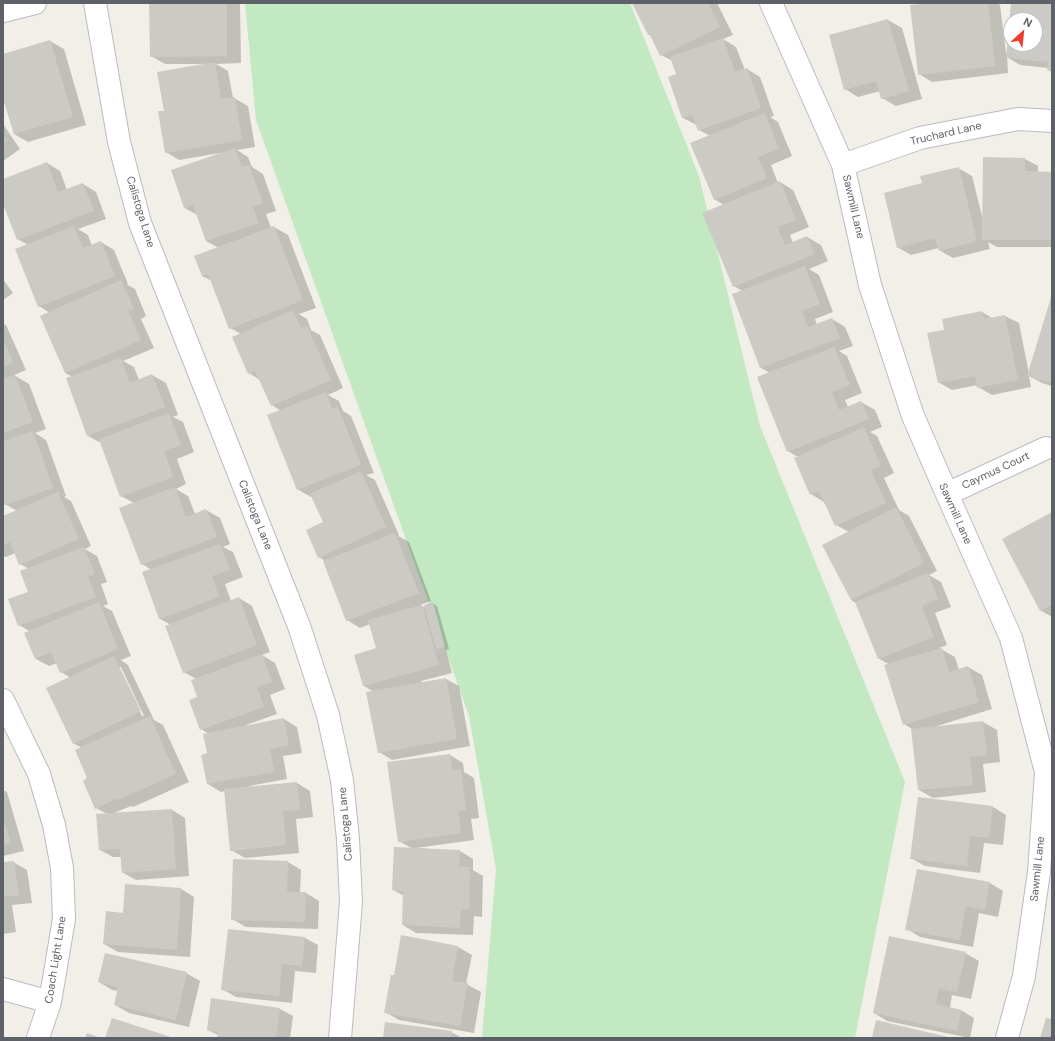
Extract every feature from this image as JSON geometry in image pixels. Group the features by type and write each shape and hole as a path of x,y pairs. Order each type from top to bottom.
{"street":[{"path":"3,11 35,3"},
{"name":"Calistoga Lane","path":"95,3 119,142 140,222 299,626 328,715 342,780 348,839 351,902 340,1038"},
{"name":"Sawmill Lane","path":"771,3 843,165 870,285 913,416 1011,638 1049,771 1039,872 1024,976 1007,1038"},
{"name":"Truchard Lane","path":"843,165 920,138 1018,118 1052,121"},
{"name":"Caymus Court","path":"947,494 1046,448"},
{"name":"Coach Light Lane","path":"3,700 39,774 54,825 62,868 64,919 50,1002 38,1038"},
{"path":"3,989 50,1002"}],"green space":[{"path":"245,3 630,3 699,176 760,426 905,782 855,1038 482,1038 496,869 469,716 256,120"}],"building":[{"path":"149,3 227,3 227,56 150,57"},
{"path":"632,3 708,3 720,27 660,56"},
{"path":"931,3 988,3 995,66 918,75 910,5"},
{"path":"1011,3 1052,3 1052,71 1047,70 1048,62 1006,58 1007,52 1043,52 1043,12 1010,12"},
{"path":"888,19 909,91 881,99 876,81 844,90 829,35"},
{"path":"723,38 735,72 747,68 761,108 698,131 692,115 682,118 668,77 676,74 670,57"},
{"path":"50,40 73,117 14,134 3,99 3,54"},
{"path":"215,62 221,99 235,97 242,140 165,153 158,111 164,111 157,72"},
{"path":"765,113 779,149 758,157 767,178 714,200 690,143"},
{"path":"3,135 7,141 3,144"},
{"path":"235,148 242,167 249,165 263,203 253,207 259,223 206,241 193,205 184,208 171,170"},
{"path":"983,157 1025,158 1025,171 1052,172 1052,240 982,240"},
{"path":"47,162 58,192 83,183 94,211 17,240 3,204 3,179"},
{"path":"959,167 977,241 939,251 935,238 897,248 884,193 922,183 920,176"},
{"path":"780,181 796,220 777,227 785,245 807,236 815,254 733,287 702,213"},
{"path":"74,226 83,248 101,241 115,276 38,307 15,249"},
{"path":"274,226 303,300 229,329 208,274 202,276 194,256"},
{"path":"805,266 820,304 802,311 808,327 832,318 840,338 760,368 732,294"},
{"path":"121,280 134,309 128,311 141,340 65,373 40,316"},
{"path":"1052,294 1052,383 1027,376"},
{"path":"293,310 301,328 307,326 331,380 271,406 255,371 248,374 232,337"},
{"path":"982,311 984,319 1005,315 1018,380 977,388 975,376 938,383 927,333 944,330 942,319"},
{"path":"3,339 13,362 3,367"},
{"path":"834,347 850,385 832,392 839,410 861,401 869,419 787,452 757,377"},
{"path":"121,358 130,383 152,374 165,407 87,436 66,378"},
{"path":"15,375 33,422 3,433 3,379"},
{"path":"326,392 332,409 338,407 361,465 297,490 267,415"},
{"path":"169,413 181,445 164,451 173,477 120,497 99,439"},
{"path":"864,427 881,466 871,470 886,503 835,526 819,491 810,495 794,458"},
{"path":"33,431 53,488 4,505 3,441"},
{"path":"361,471 386,527 318,558 306,530 323,522 310,494"},
{"path":"175,487 186,517 206,509 217,537 141,565 119,508"},
{"path":"58,492 79,539 19,565 10,542 3,545 3,516"},
{"path":"896,507 924,563 851,600 822,545"},
{"path":"1052,512 1052,604 1040,611 1002,539"},
{"path":"395,533 419,593 346,621 323,561"},
{"path":"220,544 230,570 212,576 219,597 159,619 142,572"},
{"path":"84,547 95,574 88,577 96,597 18,626 8,599 28,592 20,571"},
{"path":"928,573 938,599 922,606 934,637 878,659 855,602"},
{"path":"239,597 257,645 183,673 165,626"},
{"path":"99,602 118,649 60,673 51,652 35,659 24,633"},
{"path":"433,602 445,647 436,649 424,605"},
{"path":"422,605 439,665 363,686 354,655 376,648 368,620"},
{"path":"942,648 949,672 968,666 979,702 903,725 884,665"},
{"path":"262,654 272,682 257,687 264,707 200,730 189,700 197,697 191,680"},
{"path":"114,656 141,711 73,744 46,688"},
{"path":"446,678 457,739 378,753 366,692"},
{"path":"150,716 176,774 95,809 83,781 87,778 75,750"},
{"path":"284,718 289,745 270,749 274,772 207,784 201,755 207,753 203,734"},
{"path":"983,721 987,755 970,757 973,785 918,790 911,729"},
{"path":"450,754 452,770 461,769 466,810 458,811 461,833 398,842 387,762"},
{"path":"297,782 300,810 283,811 286,845 230,851 224,789"},
{"path":"918,797 993,806 989,838 970,836 967,866 910,859"},
{"path":"172,809 176,869 122,873 120,849 99,850 96,814"},
{"path":"3,818 11,843 3,845"},
{"path":"394,847 460,850 459,867 470,867 469,909 461,909 460,928 402,925 403,891 392,890"},
{"path":"233,859 288,861 287,892 306,892 305,922 231,920"},
{"path":"14,861 19,895 3,897 3,862"},
{"path":"917,869 990,882 985,910 966,906 960,940 905,930"},
{"path":"125,884 181,888 177,950 103,944 106,911 123,913"},
{"path":"228,929 305,937 302,966 282,964 279,996 221,990"},
{"path":"401,935 458,946 452,981 468,983 460,1026 384,1013 391,975 394,975"},
{"path":"889,936 966,952 957,992 939,988 936,1004 961,1010 957,1031 873,1013"},
{"path":"105,953 187,972 176,1020 114,1005 118,987 98,982"},
{"path":"211,998 280,1008 276,1038 217,1038 218,1032 207,1030"},
{"path":"112,1018 174,1038 105,1038"},
{"path":"1046,1018 1052,1019 1052,1038 1040,1038"},
{"path":"876,1020 948,1037 948,1038 872,1038"},
{"path":"385,1022 452,1031 451,1038 383,1038"},
{"path":"87,1033 101,1038 85,1038"}]}
